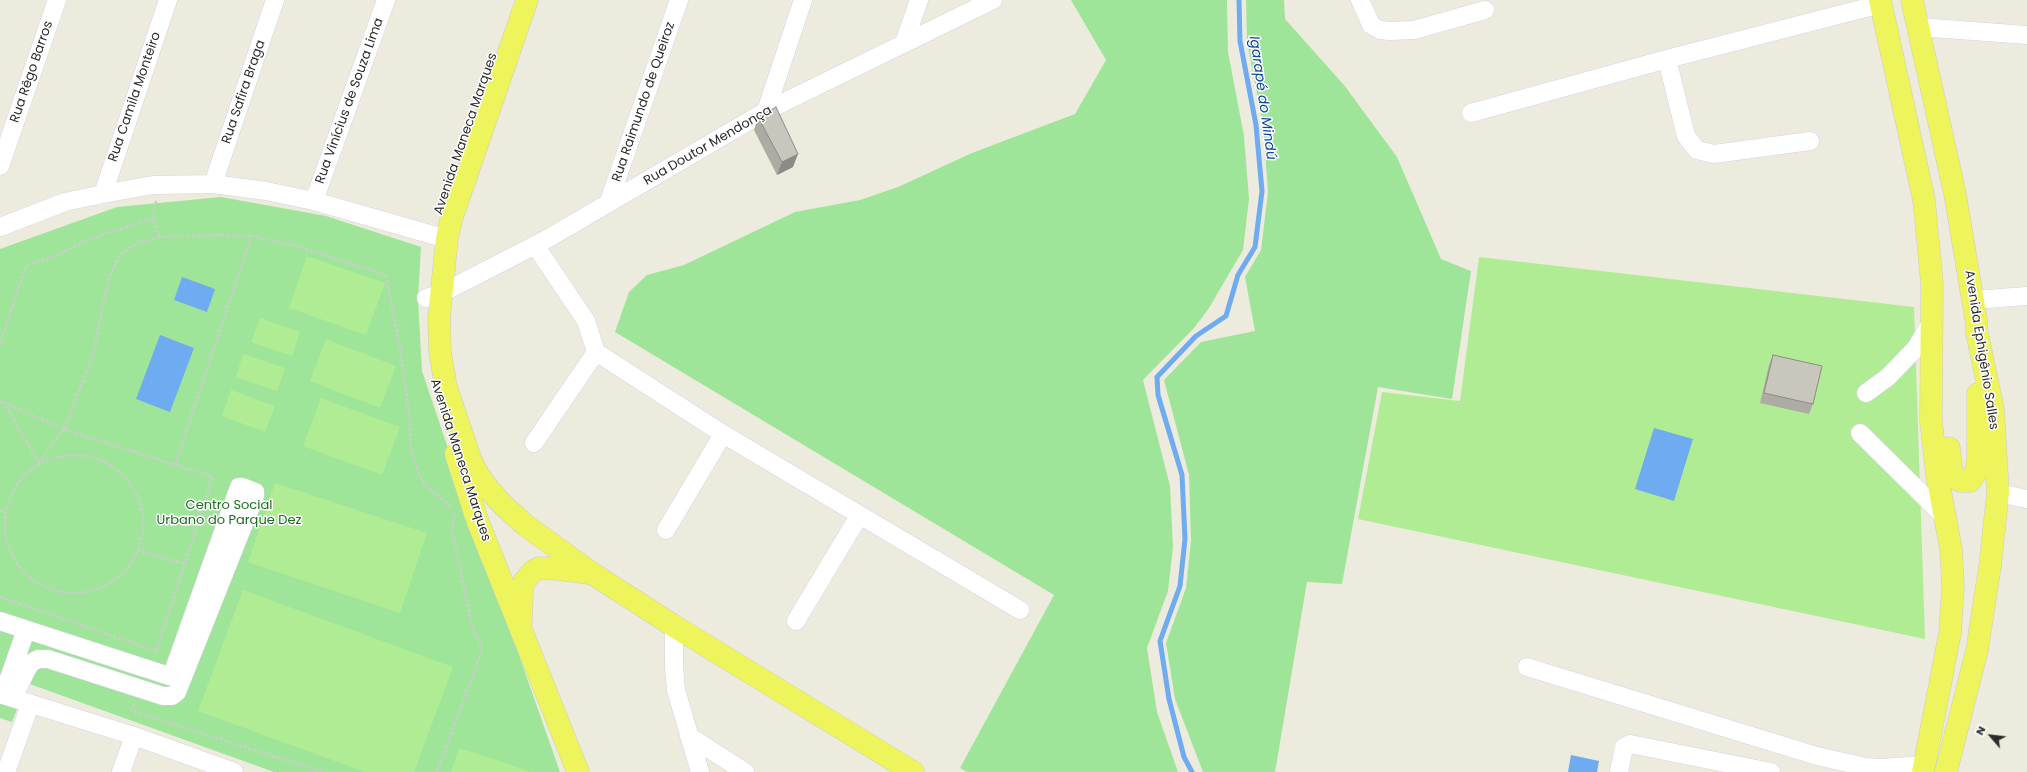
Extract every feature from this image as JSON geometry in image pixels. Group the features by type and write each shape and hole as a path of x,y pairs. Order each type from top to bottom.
{"main road":[{"name":"Avenida Maneca Marques","path":"511,0 444,197 434,296 426,337 435,388 478,522 578,772"},
{"name":"Avenida Maneca Marques","path":"440,237 451,220 527,0"},
{"name":"Avenida Ephigênio Salles","path":"1912,0 1955,194 1973,300 1977,333 1993,409 1998,493 1990,566 1977,650 1946,772"},
{"path":"1881,2 1924,200 1951,471 1955,478 1964,482 1973,478 1978,458 1977,333"},
{"path":"1924,768 1950,633 1954,587 1951,549 1937,475 1931,422 1932,283"},
{"name":"Avenida Maneca Marques","path":"434,296 439,317 440,352 446,387 470,458 476,471 486,486 502,504 525,525 593,574 674,626 913,772"},
{"path":"520,630 522,589 524,582 533,571 539,568 549,568 593,574"}],"street":[{"name":"Rua Rêgo Barros","path":"0,166 57,0"},
{"name":"Rua Camila Monteiro","path":"103,194 168,0"},
{"name":"Rua Safira Braga","path":"213,184 275,0"},
{"name":"Rua Vinícius de Souza Lima","path":"314,201 386,0"},
{"name":"Rua Raimundo de Queiroz","path":"608,204 679,0"},
{"path":"766,111 803,0"},
{"path":"904,43 919,0"},
{"name":"Rua Doutor Mendonça","path":"434,296 535,245 766,111 993,0"},
{"path":"1360,0 1371,25 1380,30 1390,31 1414,30 1485,10"},
{"path":"1471,113 1667,58 1881,2"},
{"path":"1919,27 2027,35"},
{"path":"1667,58 1686,136 1697,150 1714,154 1810,140"},
{"path":"0,227 65,202 103,194 153,185 213,184 266,191 314,201 440,237"},
{"path":"535,245 586,321 596,352 723,434 1020,610"},
{"path":"1973,300 2027,296"},
{"path":"1866,393 1888,376 1916,348 1931,323"},
{"path":"534,443 596,352"},
{"path":"1860,433 1946,518"},
{"path":"666,530 723,434"},
{"path":"0,623 169,676 173,672 239,487 254,492 255,496 177,692 167,697 48,659 38,659 31,663 12,698"},
{"path":"1998,493 2027,499"},
{"path":"796,621 860,516"},
{"path":"674,626 674,667 676,690 700,772"},
{"path":"6,772 12,698 26,630"},
{"path":"1527,667 1817,756 1866,767 1924,768"},
{"path":"12,698 134,736 231,771"},
{"path":"121,772 134,736"},
{"path":"690,736 745,772"},
{"path":"1619,772 1624,747 1630,744 1771,772"}],"path":[{"path":"0,345 26,265 51,257 106,233 153,219 160,237"},
{"path":"175,465 251,236"},
{"path":"39,463 59,456 81,454 101,460 119,471 133,487 141,507 143,529 138,550 127,568 111,582 90,591 68,593 47,588 28,577 14,560 6,539 5,513 10,496 22,477 39,463 64,429 92,358 109,277 120,254 139,243 160,237 251,236 296,246 386,275 401,354 409,412 411,451 421,479 432,491 453,508 455,515 452,528 472,626 481,646 480,656 437,772"},
{"path":"0,401 64,429 213,477 156,652 148,670"},
{"path":"4,403 39,463"},
{"path":"0,510 5,513"},
{"path":"138,550 185,564"},
{"path":"0,597 156,652"},
{"path":"140,688 132,710 322,772"}],"green space":[{"path":"1071,0 1227,0 1228,52 1244,136 1249,199 1243,250 1209,308 1194,328 1143,380 1170,486 1173,547 1168,591 1147,648 1157,712 1178,772 967,772 960,768 1054,595 615,332 629,292 647,275 684,265 795,212 860,200 898,187 972,153 1075,114 1106,60"},
{"path":"1246,0 1284,0 1285,19 1344,85 1397,157 1441,259 1471,271 1452,399 1378,387 1342,584 1307,582 1275,772 1203,772 1175,699 1166,643 1186,588 1191,540 1189,475 1164,380 1201,342 1255,331 1245,277 1261,250 1268,192 1263,125 1247,42"},
{"name":"Centro Social Urbano do Parque Dez","path":"221,197 326,216 421,247 418,299 422,371 487,564 560,772 274,772 27,683 12,722 0,718 0,249 117,207"},
{"path":"307,256 385,283 366,335 289,308"},
{"path":"1479,257 1914,307 1925,639 1358,519 1382,392 1460,401"},
{"path":"260,318 300,332 292,356 251,342"},
{"path":"326,339 396,366 380,408 310,381"},
{"path":"243,354 285,368 277,391 236,377"},
{"path":"231,390 275,406 265,432 222,416"},
{"path":"321,398 400,427 382,475 303,446"},
{"path":"275,483 427,533 400,613 248,562"},
{"path":"243,590 453,667 414,772 365,772 198,711"},
{"path":"459,748 497,760 531,772 451,772"}],"water":[{"path":"182,277 215,289 207,312 174,300"},
{"path":"160,335 194,348 170,412 136,399"},
{"path":"1654,428 1693,439 1674,501 1635,489"},
{"path":"1571,755 1599,761 1597,772 1568,772"}],"building":[{"path":"776,107 798,154 782,162 758,117"},
{"path":"1773,355 1822,366 1813,404 1764,393"}],"waterway":[{"name":"Igarapé do Mindú","path":"1192,772 1184,757 1169,699 1160,641 1180,586 1185,539 1182,475 1158,395 1157,377 1196,336 1226,316 1238,275 1255,247 1262,191 1256,125 1240,41 1239,0"}]}
